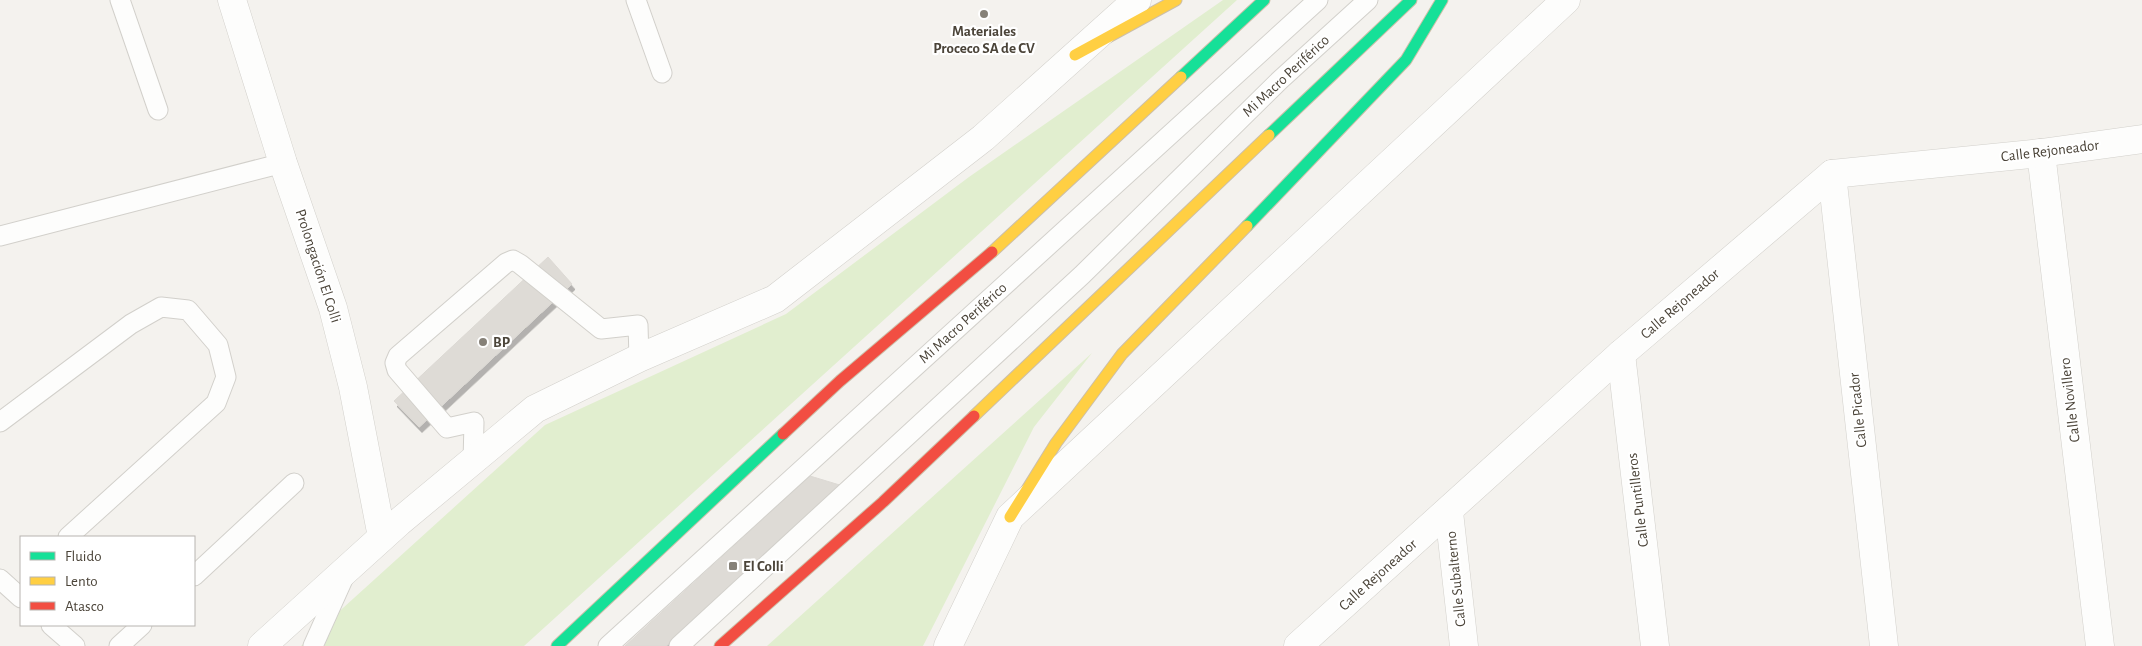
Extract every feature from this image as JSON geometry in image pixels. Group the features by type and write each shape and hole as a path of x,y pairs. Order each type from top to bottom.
{"highway":[{"path":"1075,55 1176,0"},
{"path":"557,646 840,381 978,265 1264,0"},
{"path":"720,646 883,502 1412,0"},
{"path":"1010,517 1056,443 1122,354 1167,310 1406,60 1442,0"}],"street":[{"name":"Prolongación El Colli","path":"233,0 283,163 333,308 353,387 382,537"},
{"path":"948,646 1010,517 1566,0"},
{"path":"262,646 382,537 535,409 639,358 775,299 982,138 1075,55 1124,4"},
{"name":"Calle Rejoneador","path":"1298,646 1449,512 1621,354 1832,174 2041,153 2142,139"},
{"name":"Calle Novillero","path":"2041,153 2100,646"},
{"name":"Calle Picador","path":"1832,174 1884,646"},
{"name":"Calle Puntilleros","path":"1621,354 1655,646"},
{"name":"Calle Subalterno","path":"1449,512 1464,646"}],"lane":[{"path":"120,0 158,110"},
{"path":"636,0 662,73"},
{"name":"Mi Macro Periférico","path":"608,646 1318,0"},
{"name":"Mi Macro Periférico","path":"679,646 1082,275 1280,80 1368,0"},
{"path":"0,236 283,163"},
{"path":"473,462 474,422 447,428 397,370 395,363 398,356 506,263 513,260 520,264 601,329 638,325 639,358"},
{"path":"0,422 131,324 161,307 188,310 218,345 226,377 216,403 69,536"},
{"path":"195,575 294,483"},
{"path":"313,646 347,569"},
{"path":"52,626 75,646"},
{"path":"119,646 141,626"}],"green space":[{"path":"1223,0 1237,0 524,646 301,646 545,425 786,314 969,177"},
{"path":"1092,353 1034,427 923,646 767,646"}],"building":[{"name":"BP","path":"548,257 572,284 419,427 394,401"},
{"name":"El Colli","path":"810,476 843,486 666,646 625,646"}],"traffic: fast":[{"path":"1181,77 1264,0"},
{"path":"1269,135 1411,0"},
{"path":"1247,226 1406,60 1442,0"},
{"path":"557,646 783,434"}],"traffic: slow":[{"path":"1075,55 1176,0"},
{"path":"992,252 1181,77"},
{"path":"974,416 1269,135"},
{"path":"1010,517 1056,443 1122,354 1247,226"}],"traffic: jam":[{"path":"783,434 840,381 992,252"},
{"path":"720,646 883,502 974,416"}],"place":[{"name":"Materiales Proceco SA de CV","path":"984,14"},
{"name":"BP","path":"483,342"},
{"name":"El Colli","path":"733,566"}]}
